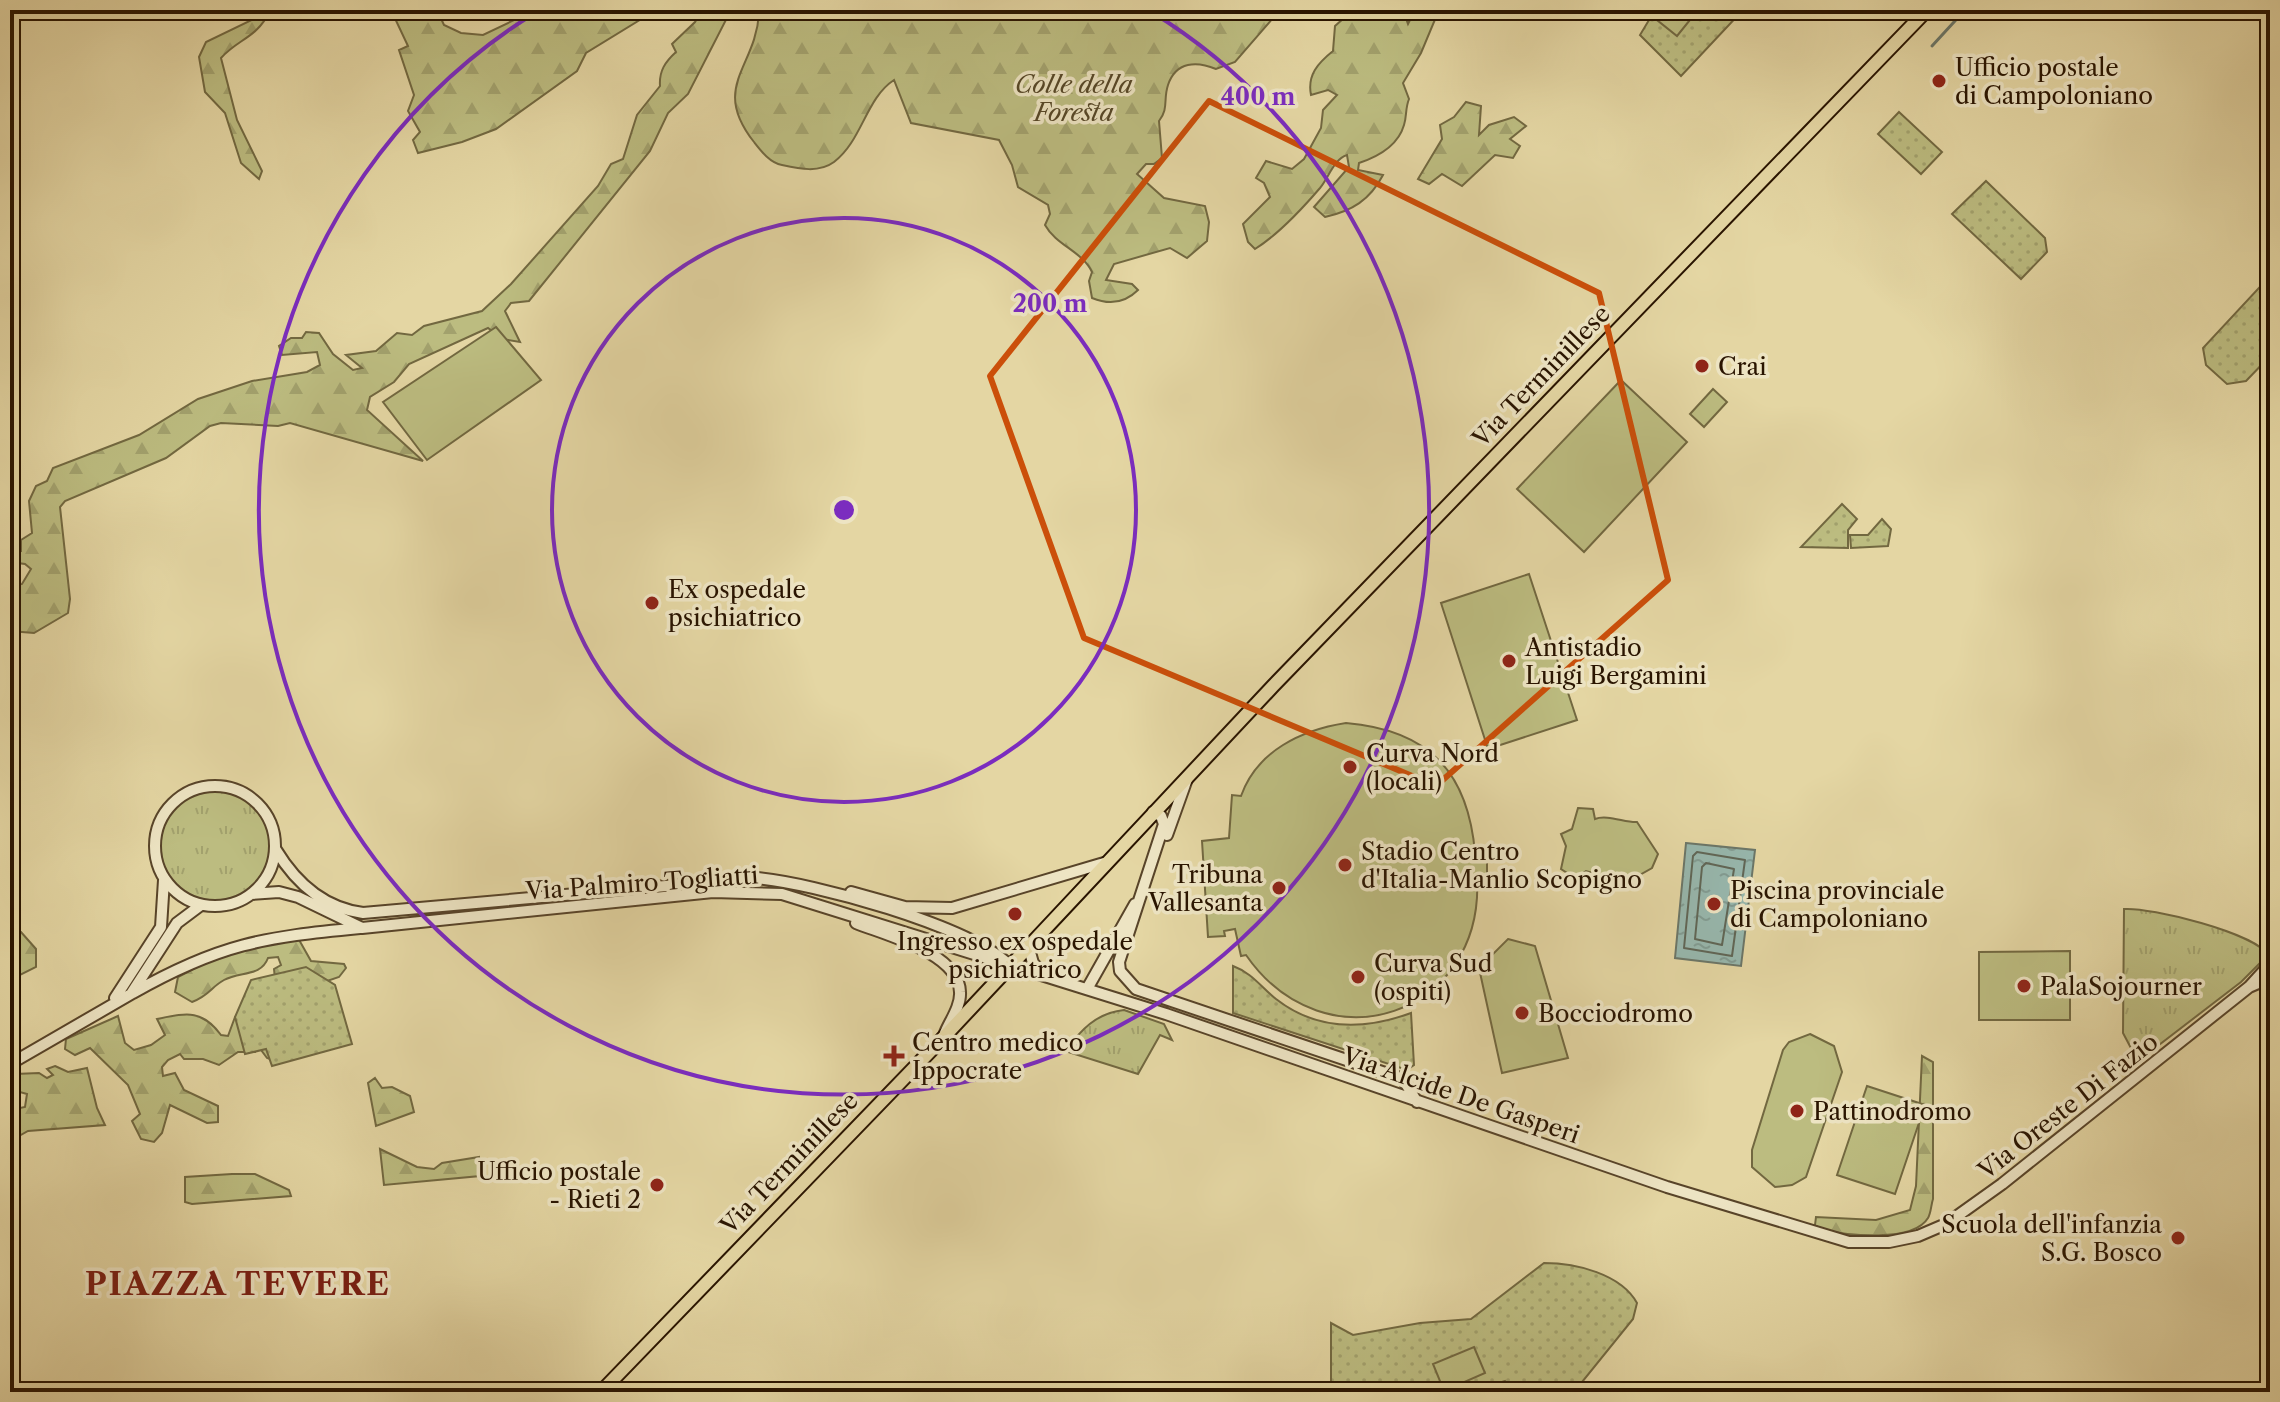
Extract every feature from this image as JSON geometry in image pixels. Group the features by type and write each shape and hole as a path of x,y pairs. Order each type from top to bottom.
{"main road":[{"name":"Via Terminillese","path":"601,1392 942,1039 1104,863 1927,10"}],"street":[{"path":"1150,869 1157,860 1189,775"},
{"path":"99,1012 122,992 161,927 163,878 154,850 159,821 177,798 204,786 233,788 257,802 270,821 276,850 268,875 251,894"},
{"path":"1153,812 1163,817 1164,824 1119,962 1120,971 1136,989 1403,1079 1417,1102"},
{"name":"Via Palmiro Togliatti","path":"276,850 300,883 321,898 350,911 381,911 728,878 784,880 946,928 994,950 1009,965"},
{"path":"814,887 841,889 905,907 941,910 969,906 1104,863"},
{"path":"163,878 180,895 201,905 227,905 251,894 279,892 298,897 362,928"},
{"name":"Via Palmiro Togliatti","path":"131,994 207,954 242,943 713,892 759,892 799,898 1009,965"},
{"path":"799,898 913,945 948,965 961,989 960,1001 942,1039"},
{"path":"1087,989 1136,903"},
{"path":"10,1064 131,994 177,923 201,905"},
{"path":"1028,945 1033,963 1045,976"},
{"name":"Via Oreste Di Fazio","path":"1903,1239 1946,1224 1974,1206 2249,987 2270,964"},
{"name":"Via Alcide De Gasperi","path":"1009,965 1829,1238 1872,1243 1903,1239"},
{"name":"Via Oreste Di Fazio","path":"2249,987 2270,978"}],"highlighted area":[{"path":"1209,101 1599,293 1668,580 1436,786 1084,638 990,376"}],"green space":[{"path":"391,10 437,10 444,25 461,33 483,35 535,10 656,10 586,53 577,71 496,129 462,142 418,153 413,140 420,132 408,111 414,95 399,50 408,46"},
{"path":"702,10 731,10 688,94 668,113 650,151 529,301 511,303 505,311 520,342 502,339 488,328 409,364 394,382 370,397 367,410 423,461 290,423 278,426 221,423 210,426 166,458 65,501 60,507 70,599 68,613 34,633 10,631 10,587 22,584 31,569 25,564 10,562 10,552 21,551 21,540 32,533 29,501 36,486 47,481 53,468 139,435 198,399 252,381 307,372 320,365 317,352 282,355 279,346 291,338 302,338 306,332 319,333 333,354 353,370 362,368 346,355 376,351 397,333 412,335 424,326 482,311 511,284 598,186 611,164 623,159 637,115 660,86 664,67 676,52 672,44 695,22"},
{"name":"Colle della Foresta","path":"754,10 1280,10 1235,62 1216,69 1188,65 1172,77 1159,121 1162,158 1154,164 1146,164 1137,174 1164,198 1205,206 1209,222 1207,241 1187,258 1170,248 1114,264 1106,280 1132,284 1138,290 1122,301 1104,302 1092,298 1089,281 1092,272 1088,265 1045,225 1050,214 1048,205 1018,187 1012,165 999,140 911,123 894,80 877,97 851,143 834,162 822,168 809,169 778,164 770,159 741,123 736,106 735,91 756,32 759,13"},
{"path":"1353,10 1403,10 1408,24 1415,10 1439,10 1421,53 1403,83 1409,99 1401,132 1386,150 1359,163 1358,170 1383,175 1359,203 1325,217 1314,207 1349,167 1347,155 1335,164 1320,188 1298,213 1255,249 1248,242 1243,224 1270,197 1264,183 1256,178 1266,161 1292,169 1304,159 1321,128 1323,110 1337,95 1328,90 1311,95 1312,75 1333,51 1335,26"},
{"path":"1655,10 1743,10 1681,76 1640,35"},
{"path":"1657,10 1698,10 1677,36 1652,16"},
{"path":"270,11 253,33 221,58 237,120 262,171 259,179 241,163 225,113 205,92 199,57 206,42"},
{"path":"1466,102 1481,106 1479,135 1489,125 1514,117 1526,126 1510,139 1520,146 1513,158 1495,155 1462,186 1442,174 1429,184 1418,179 1442,139 1440,125 1454,117"},
{"path":"1899,112 1942,152 1921,174 1878,134"},
{"path":"1986,181 2045,238 2047,252 2021,279 1952,214"},
{"path":"2270,276 2270,356 2246,381 2227,384 2206,365 2203,348"},
{"path":"496,327 541,380 427,460 383,402"},
{"path":"1621,380 1687,442 1584,552 1517,489"},
{"path":"1713,389 1727,402 1704,427 1690,414"},
{"path":"1842,504 1857,519 1848,530 1848,548 1801,547"},
{"path":"1882,519 1891,529 1888,546 1851,548 1850,535 1868,535"},
{"name":"Antistadio Luigi Bergamini","path":"1529,574 1577,720 1488,749 1441,603"},
{"name":"Stadio Centro d'Italia-Manlio Scopigno","path":"1346,723 1400,735 1439,760 1453,778 1463,799 1475,853 1487,852 1487,876 1477,877 1473,925 1455,964 1428,993 1394,1011 1356,1017 1317,1010 1279,990 1246,955 1241,956 1235,929 1224,931 1225,936 1208,937 1202,841 1229,838 1232,795 1241,796 1248,780 1269,755 1297,737"},
{"path":"215,791 236,795 254,807 266,825 270,846 266,867 254,885 236,897 215,901 194,897 176,885 164,867 160,846 164,825 176,807 194,795"},
{"path":"1578,808 1593,809 1595,819 1637,822 1658,854 1652,868 1620,886 1613,884 1612,878 1586,871 1575,878 1561,869 1566,846 1561,834 1572,829"},
{"path":"2124,909 2156,912 2224,930 2244,938 2268,955 2241,982 2142,1058 2132,1050 2123,1033"},
{"path":"10,932 21,932 36,949 36,967 10,980"},
{"path":"298,938 311,961 344,964 346,968 339,977 321,983 276,1061 267,1058 258,1046 255,1052 238,1052 219,1065 203,1059 184,1059 180,1054 162,1067 163,1076 175,1073 184,1090 218,1106 218,1122 207,1123 170,1105 162,1133 154,1142 141,1139 132,1121 140,1114 128,1085 90,1048 75,1055 65,1049 66,1039 118,1016 125,1043 134,1050 151,1045 165,1035 157,1019 177,1015 200,1017 221,1035 228,1036 235,1017 275,979 274,969 281,965 278,957 268,958 255,971 224,980 192,1002 175,992 178,977 222,954"},
{"name":"Bocciodromo","path":"1508,939 1535,946 1568,1058 1502,1073 1479,968"},
{"name":"PalaSojourner","path":"2070,951 2070,1020 1979,1020 1979,952"},
{"path":"1233,966 1251,976 1292,1009 1325,1022 1359,1024 1411,1013 1414,1065 1407,1070 1233,1013"},
{"path":"306,967 335,985 352,1044 272,1066 266,1049 245,1054 235,1017 251,980"},
{"path":"1124,1010 1164,1024 1172,1040 1160,1035 1138,1074 1065,1051 1090,1024 1105,1015"},
{"name":"Pattinodromo","path":"1810,1034 1834,1046 1842,1072 1806,1177 1792,1185 1775,1187 1752,1167 1752,1150 1783,1050 1789,1042"},
{"path":"1922,1056 1933,1062 1933,1199 1928,1218 1920,1226 1894,1234 1862,1235 1822,1230 1815,1225 1816,1217 1876,1220 1910,1210 1916,1186"},
{"path":"55,1066 68,1072 87,1068 97,1108 105,1125 28,1131 10,1141 10,1110 25,1107 27,1094 16,1091 12,1081 15,1074 39,1073 47,1078 53,1075 47,1069"},
{"path":"375,1078 382,1088 392,1087 410,1096 414,1112 376,1126 368,1083"},
{"path":"1867,1086 1925,1105 1895,1194 1837,1175"},
{"path":"380,1149 417,1167 434,1169 442,1163 479,1157 480,1176 384,1185"},
{"path":"255,1174 289,1190 291,1196 185,1202 185,1177"},
{"path":"1544,1263 1570,1265 1596,1272 1620,1285 1637,1303 1633,1319 1574,1392 1515,1392 1505,1381 1473,1392 1331,1392 1331,1323 1353,1335 1420,1323 1471,1319"},
{"path":"1474,1347 1485,1373 1444,1391 1433,1364"}],"water":[{"name":"Piscina provinciale di Campoloniano","path":"1686,843 1755,850 1741,966 1675,958"}],"waterway":[{"path":"1932,46 1965,10"}],"place":[{"name":"Ufficio postale di Campoloniano","path":"1939,81"},
{"name":"Crai","path":"1702,366"},
{"name":"Ex ospedale psichiatrico","path":"652,603"},
{"name":"Antistadio Luigi Bergamini","path":"1509,661"},
{"name":"Curva Nord (locali)","path":"1350,767"},
{"name":"Stadio Centro d'Italia-Manlio Scopigno","path":"1345,865"},
{"name":"Tribuna Vallesanta","path":"1279,888"},
{"name":"Piscina provinciale di Campoloniano","path":"1714,904"},
{"name":"Ingresso ex ospedale psichiatrico","path":"1015,914"},
{"name":"Curva Sud (ospiti)","path":"1358,977"},
{"name":"PalaSojourner","path":"2024,986"},
{"name":"Bocciodromo","path":"1522,1013"},
{"name":"Centro medico Ippocrate","path":"894,1056"},
{"name":"Pattinodromo","path":"1797,1111"},
{"name":"Ufficio postale - Rieti 2","path":"657,1185"},
{"name":"Scuola dell'infanzia S.G. Bosco","path":"2178,1238"}],"district":[{"name":"PIAZZA TEVERE","path":"238,1283"}]}
